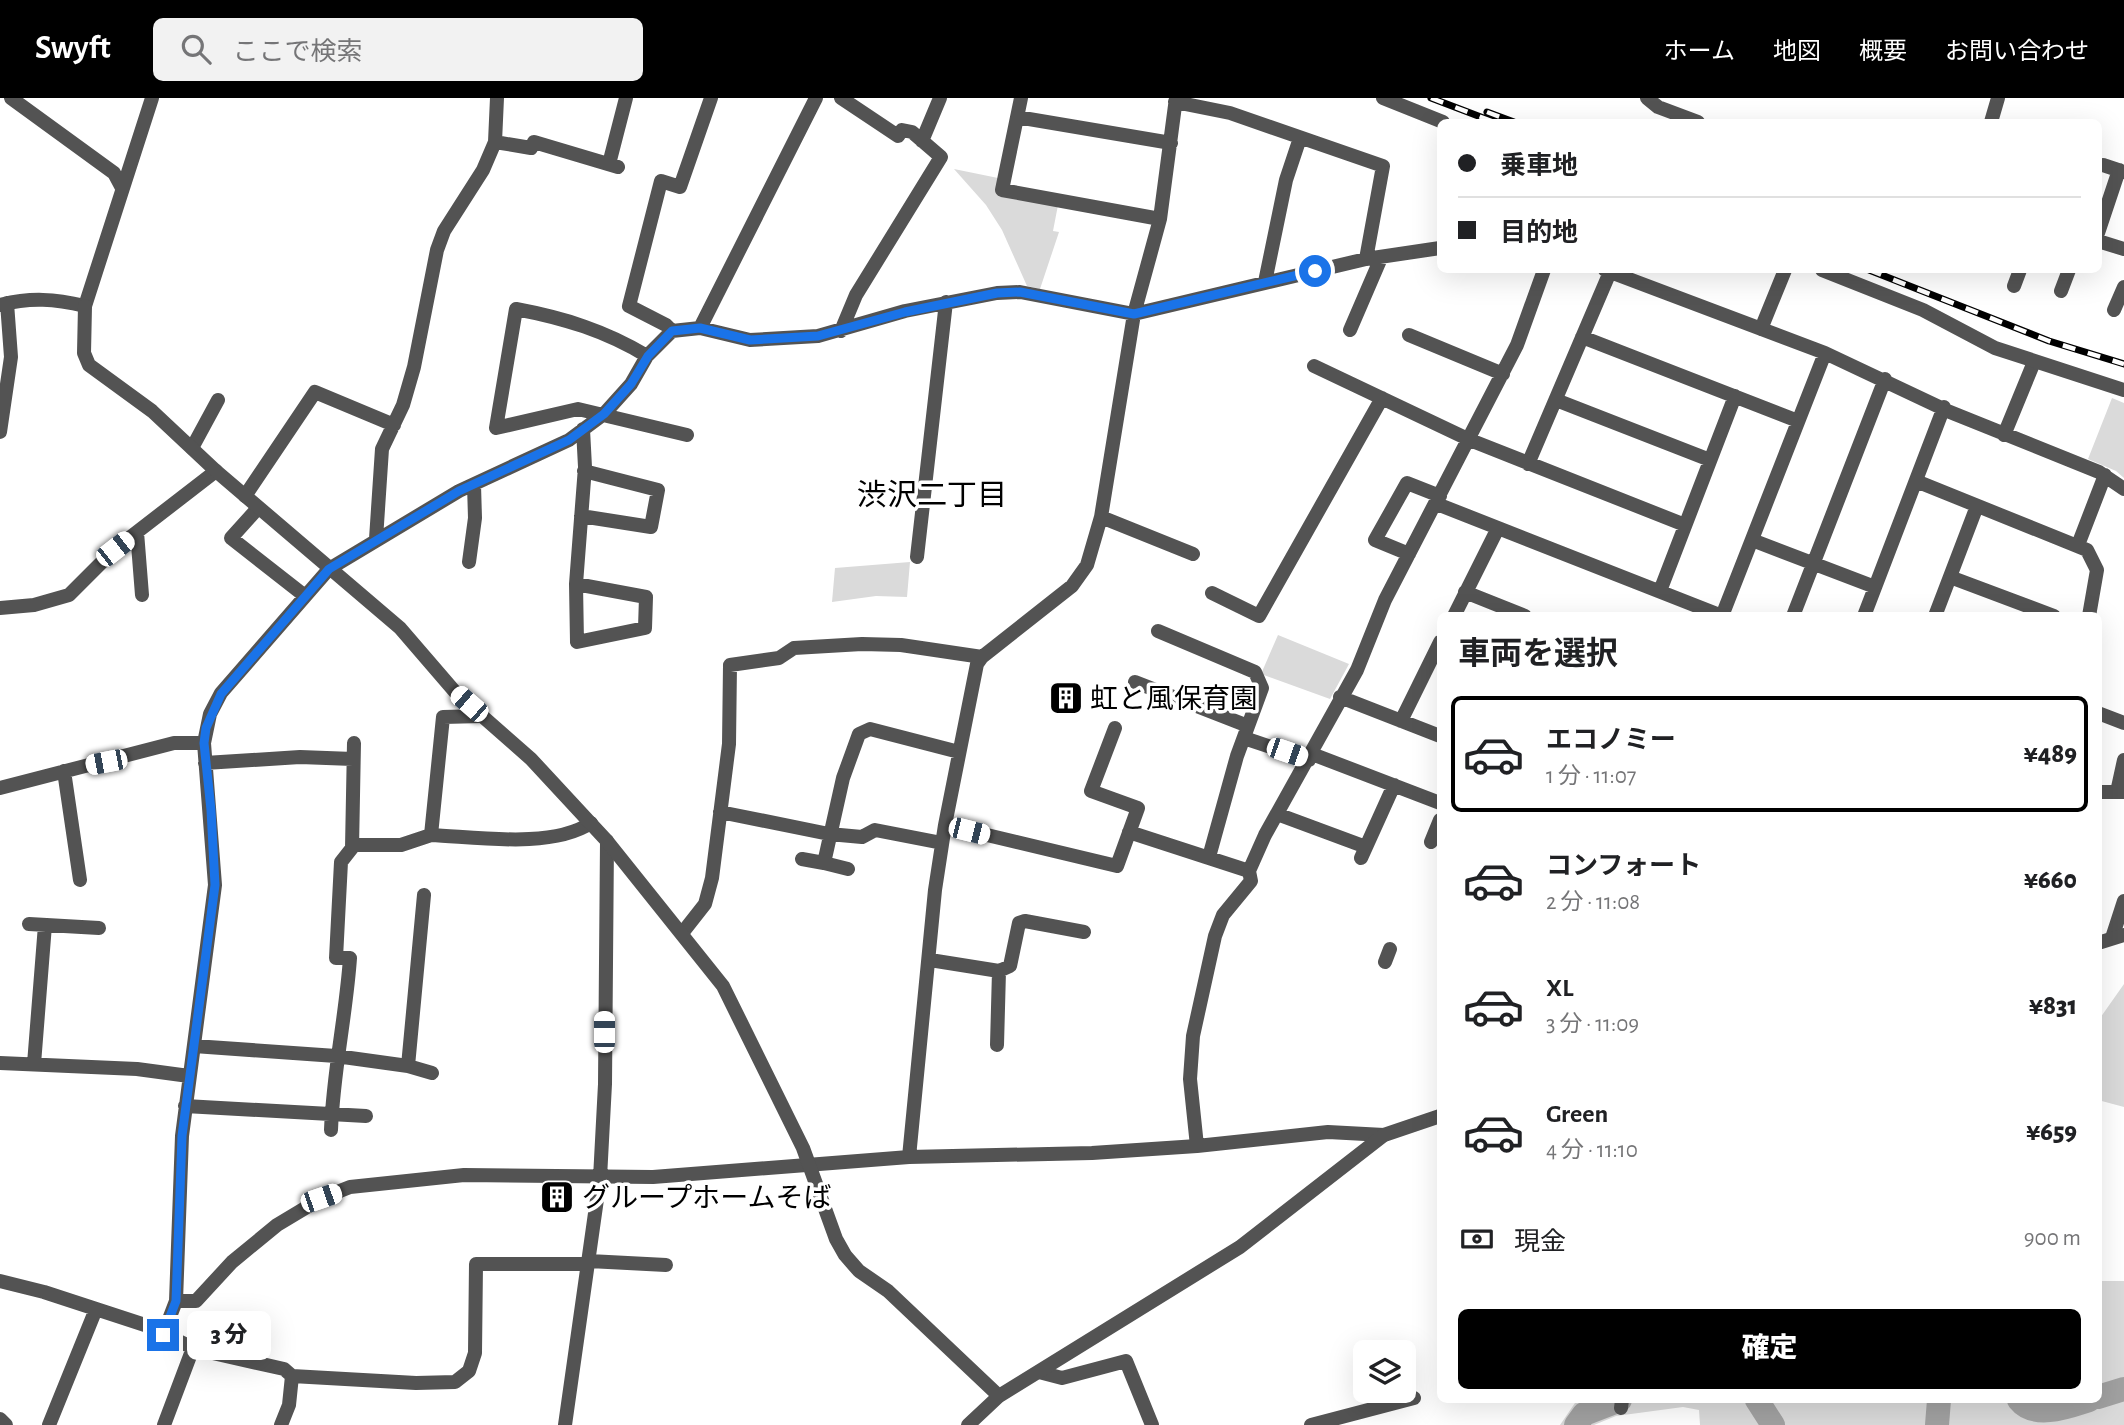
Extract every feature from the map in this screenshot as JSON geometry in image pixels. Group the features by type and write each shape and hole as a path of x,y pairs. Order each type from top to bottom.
{"street":[{"path":"11,98 114,173 122,188"},
{"path":"152,98 129,177 122,188 121,203 85,306 84,353 89,365 152,411 258,508 400,628 456,693 531,759 607,841 683,932 723,986 754,1044 809,1163 835,1239 845,1255 859,1271 888,1291 999,1396"},
{"path":"376,539 382,449 394,425 414,368 437,250 444,232 483,170 495,142 497,98"},
{"path":"495,142 531,148 534,142 614,165 626,98"},
{"path":"672,331 666,325 629,306 661,181 680,187 711,98"},
{"path":"700,328 816,98"},
{"path":"841,98 898,136 906,130 941,157 856,295 841,331"},
{"path":"922,141 940,98"},
{"path":"1021,98 1002,190 1160,219"},
{"path":"1383,98 1437,119"},
{"path":"1647,98 1658,107 1690,119"},
{"path":"1992,119 1998,98"},
{"path":"909,1157 942,843 959,752 982,657 1072,586 1087,565 1101,517 1134,314 1160,219 1175,100 1230,113 1383,166 1366,259"},
{"path":"1017,117 1171,143"},
{"path":"1265,282 1286,180 1300,138"},
{"path":"2102,223 2122,171 2103,166"},
{"path":"2102,242 2124,249"},
{"path":"163,1335 176,1301 185,1106 215,885 204,743 210,714 221,694 329,569 376,539 583,429 604,414 631,384 648,356 672,331 700,328 750,340 789,339 841,331 946,302 1020,292 1134,314 1366,259 1437,249"},
{"path":"1350,330 1381,258"},
{"path":"1197,1146 1190,1079 1193,1037 1215,936 1223,915 1251,881 1249,871 1277,814 1356,670 1385,600 1503,374 1543,273"},
{"path":"1528,464 1606,273"},
{"path":"1612,273 1825,353 2004,435 2105,475 2124,489"},
{"path":"1761,329 1783,273"},
{"path":"1830,273 1923,310 1995,348 2124,390"},
{"path":"2014,286 2019,273"},
{"path":"2061,291 2068,273"},
{"path":"2115,310 2124,286"},
{"path":"0,432 12,357 4,304 32,299 55,299 85,306"},
{"path":"917,557 946,302"},
{"path":"648,356 627,343 568,319 516,309 496,428 578,409 687,435"},
{"path":"1409,335 1503,374"},
{"path":"1582,337 1798,421"},
{"path":"1724,612 1825,353"},
{"path":"2004,435 2034,362"},
{"path":"1314,366 1470,440 1685,526"},
{"path":"1795,612 1885,379"},
{"path":"245,496 315,392 394,425"},
{"path":"1660,592 1735,396"},
{"path":"1212,593 1259,616 1382,398"},
{"path":"192,448 218,400"},
{"path":"1556,400 1710,460"},
{"path":"1866,612 1944,407"},
{"path":"576,584 646,597 645,628 577,642 576,584 584,471 583,429"},
{"path":"0,608 34,605 69,595 136,532 216,471"},
{"path":"581,516 651,527 657,490 584,471"},
{"path":"2078,545 2105,475"},
{"path":"1916,481 2087,550 2097,570 2090,612"},
{"path":"1409,554 1375,540 1407,483 1498,528 1712,612"},
{"path":"469,562 475,518 474,485"},
{"path":"1937,612 1978,506"},
{"path":"258,508 231,538 305,596"},
{"path":"1101,517 1193,554"},
{"path":"1456,612 1498,528"},
{"path":"136,532 142,595"},
{"path":"1752,540 1875,587"},
{"path":"1950,577 2043,612"},
{"path":"1465,592 1515,612"},
{"path":"1158,631 1255,672 1262,688 1246,732 1209,857"},
{"path":"683,932 705,904 712,878 729,744 730,665 779,658 794,648 862,644 901,645 982,657"},
{"path":"1401,721 1437,659"},
{"path":"1135,682 1246,732 1437,802"},
{"path":"1340,697 1437,735"},
{"path":"2102,715 2124,723"},
{"path":"431,835 443,717 482,716"},
{"path":"945,825 1117,866 1138,808 1091,791 1115,728"},
{"path":"824,863 829,834 859,734 870,729 959,752"},
{"path":"0,788 127,758 174,743 204,743"},
{"path":"331,1130 336,1056 348,988 349,958 336,958 341,862 352,845 354,743"},
{"path":"205,763 300,757 353,759"},
{"path":"2102,792 2120,792 2124,760"},
{"path":"64,771 80,880"},
{"path":"1277,814 1363,853 1394,785"},
{"path":"720,812 829,834 862,837 875,830 942,843"},
{"path":"352,845 401,845 431,835 523,839 581,830 591,823"},
{"path":"1431,842 1437,827"},
{"path":"1129,832 1249,871"},
{"path":"565,1425 600,1178 605,1084 607,841"},
{"path":"802,859 848,869"},
{"path":"408,1066 424,895"},
{"path":"2111,939 2124,901"},
{"path":"930,960 999,971 1010,966 1019,923 1026,921 1084,932"},
{"path":"29,924 99,928"},
{"path":"34,1064 45,925"},
{"path":"997,1045 999,971"},
{"path":"194,1046 336,1056 408,1066 432,1073"},
{"path":"0,1063 137,1069 189,1076"},
{"path":"185,1106 366,1116"},
{"path":"968,1425 999,1396 1240,1247 1384,1135 1437,1117"},
{"path":"176,1301 196,1301 232,1262 277,1225 321,1198 350,1187 464,1175 600,1178 726,1174 809,1163 909,1157 1092,1153 1197,1146 1328,1132 1384,1135"},
{"path":"0,1281 148,1326 193,1348 274,1366 292,1376 416,1383 455,1382 469,1371 475,1353 476,1264 588,1262 666,1265"},
{"path":"48,1425 96,1309"},
{"path":"164,1425 193,1348"},
{"path":"1039,1372 1062,1378 1126,1361 1152,1425"},
{"path":"281,1425 289,1405 292,1376"},
{"path":"1311,1425 1395,1403"},
{"path":"0,1419 6,1425"}],"shaded area":[{"path":"954,169 998,178 996,193 1058,205 1053,231 1059,232 1040,289 1027,286 1002,230 986,205"},
{"path":"2112,398 2124,403 2124,478 2116,471 2088,459"},
{"path":"910,562 907,597 876,596 832,602 835,568"},
{"path":"1278,635 1349,664 1330,699 1261,674"},
{"path":"2124,984 2124,1107 2102,1101 2102,1015"},
{"path":"2102,1281 2124,1281 2124,1425 1700,1425 1699,1410 1683,1407 1616,1416 1594,1425 1560,1425 1575,1403 2102,1403"}],"waterway":[{"path":"2102,1396 2124,1389"},
{"path":"1576,1425 1584,1414 1612,1403"},
{"path":"1759,1403 1773,1425"},
{"path":"1937,1425 1939,1403"},
{"path":"2022,1403 2043,1410 2079,1403"}],"railway":[{"path":"1431,98 1486,119"},
{"path":"1487,112 1506,119"},
{"path":"1877,273 2049,341 2124,364"}],"place":[{"name":"虹と風保育園","path":"1066,698"},
{"name":"グループホームそば","path":"557,1197"}],"district":[{"name":"渋沢二丁目","path":"932,495"}],"route":[{"path":"163,1335 176,1301 182,1136 215,885 211,810 205,763 206,728 221,694 329,569 459,491 569,440 604,414 631,384 648,356 672,331 700,328 750,340 818,336 946,302 1020,292 1134,314 1315,271"}]}
